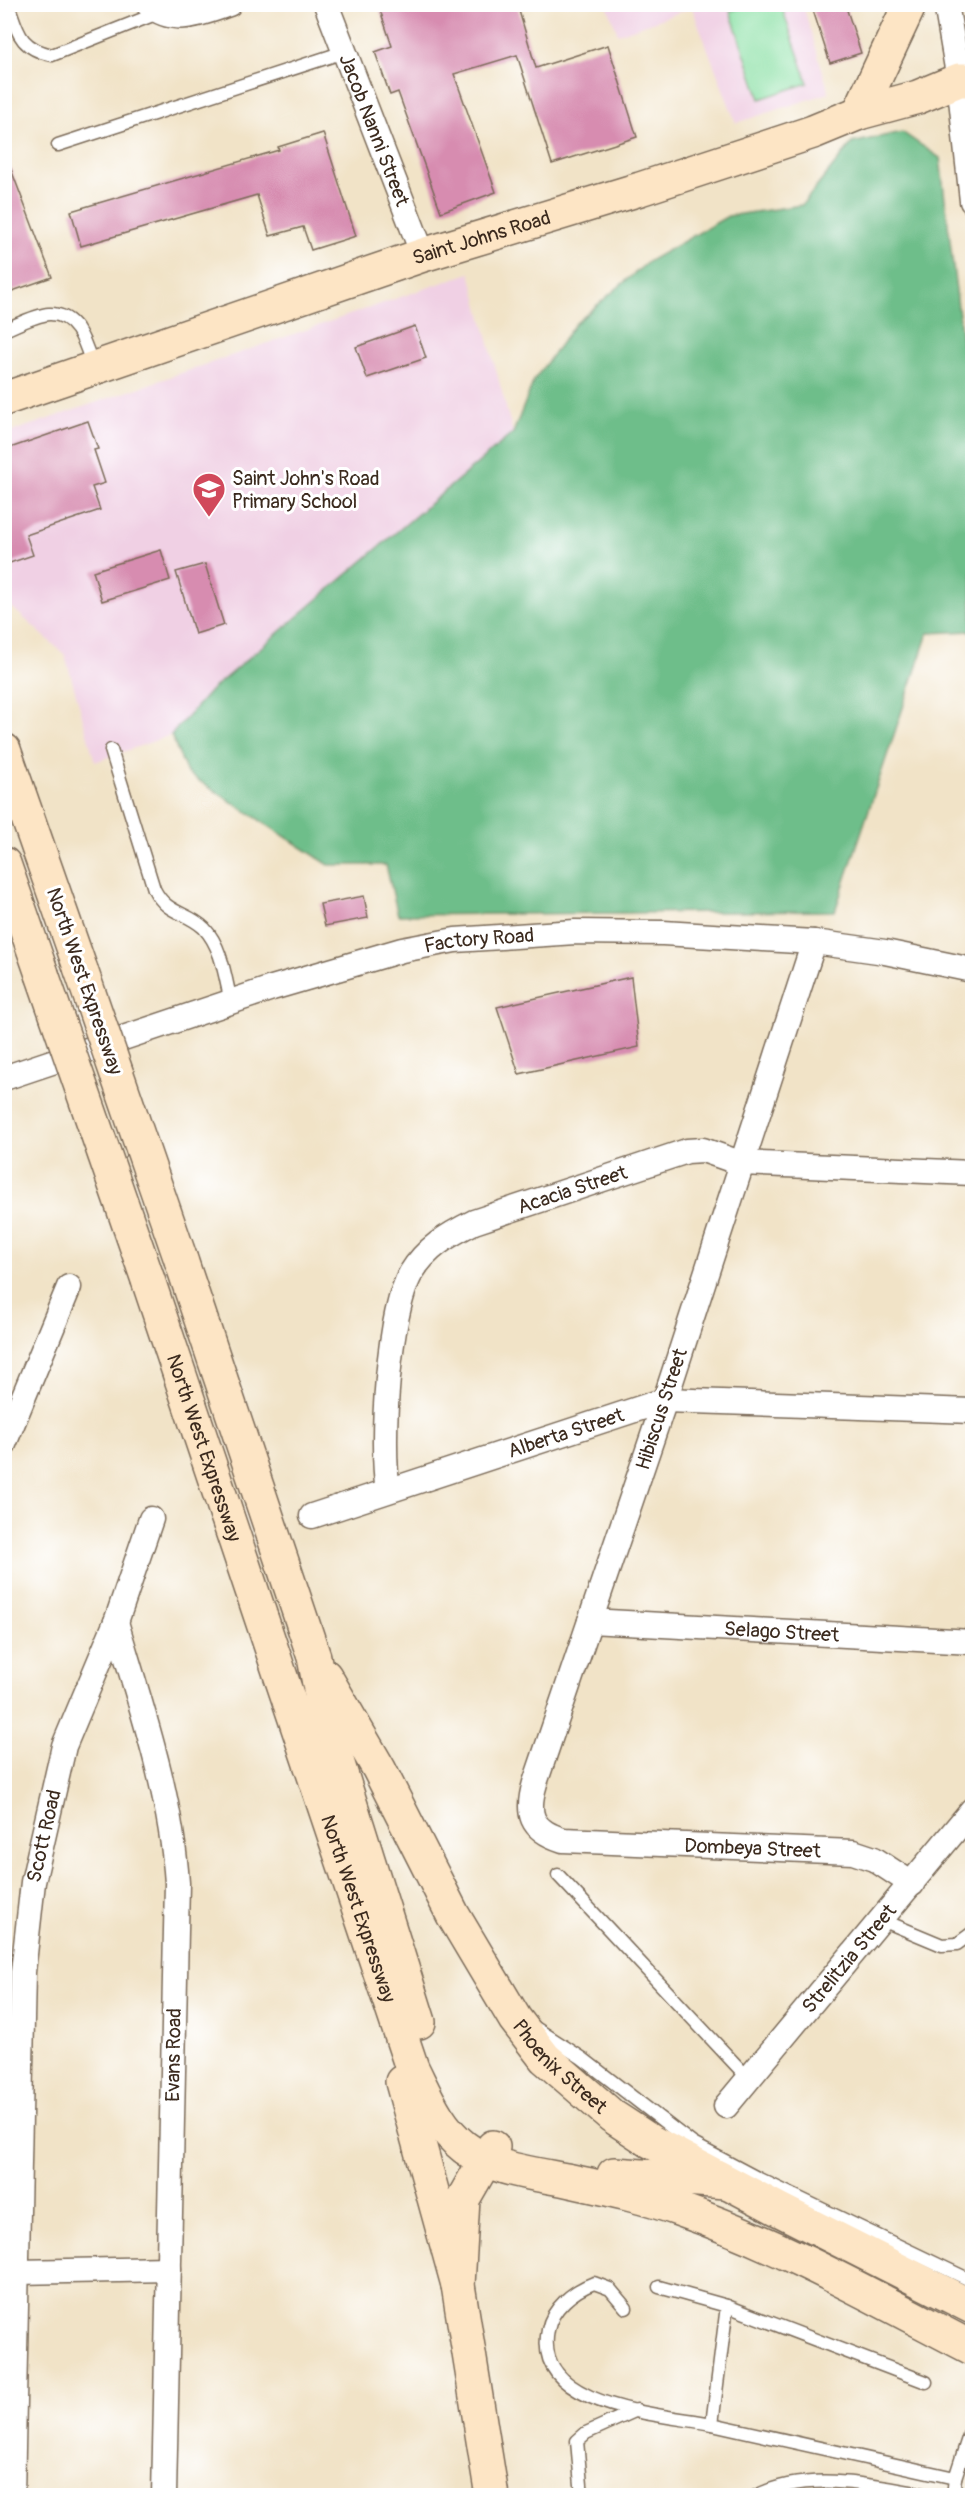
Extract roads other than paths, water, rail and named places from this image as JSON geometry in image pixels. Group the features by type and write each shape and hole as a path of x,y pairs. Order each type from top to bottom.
{"main road":[{"path":"859,113 910,4"},
{"name":"Saint Johns Road","path":"4,399 423,255 640,189 813,132 859,113 918,97 966,80"},
{"name":"North West Expressway","path":"4,750 181,1260 314,1657"},
{"name":"North West Expressway","path":"4,864 148,1280 412,2068 433,2111 464,2148 489,2153"},
{"path":"314,1657 328,1732 434,2071 455,2113 489,2153 519,2171 629,2193 681,2209 733,2230 833,2277 972,2348"},
{"name":"Phoenix Street","path":"314,1657 379,1769 453,1915 515,2019 545,2058 612,2116 650,2141 972,2307"},
{"path":"352,1889 383,2014 458,2285 492,2496"},
{"path":"489,2153 634,2177 726,2182"},
{"path":"458,2285 463,2199 489,2153"}],"street":[{"path":"153,9 174,18 191,17 229,4"},
{"name":"Jacob Nanni Street","path":"326,4 423,255"},
{"path":"946,4 966,80 972,201"},
{"name":"Factory Road","path":"4,1078 231,1002 402,950 466,939 574,932 663,933 814,942 885,952 972,970"},
{"name":"Hibiscus Street","path":"585,1842 549,1835 530,1815 530,1802 665,1400 740,1163 814,942"},
{"name":"Acacia Street","path":"388,1490 383,1446 396,1314 406,1282 430,1249 447,1235 474,1222 666,1156 703,1150 740,1163 972,1173"},
{"path":"4,1444 69,1287"},
{"name":"Alberta Street","path":"312,1516 665,1400 972,1411"},
{"name":"Scott Road","path":"12,2496 10,2277 23,1972 33,1882 64,1746 116,1622 152,1519"},
{"name":"Selago Street","path":"590,1621 972,1642"},
{"name":"Evans Road","path":"116,1622 155,1755 174,1849 177,1895 164,2496"},
{"name":"Strelitzia Street","path":"726,2106 972,1810"},
{"name":"Dombeya Street","path":"585,1842 853,1852 874,1859 912,1884"},
{"path":"10,2277 169,2269"}],"lane":[{"path":"8,4 21,40 38,52 52,55 153,9"},
{"path":"58,145 344,52"},
{"path":"4,330 49,314 68,320 83,336 93,369"},
{"path":"111,750 154,889 161,902 202,926 213,940 231,1002"},
{"path":"558,1875 749,2079"},
{"path":"882,1920 942,1945 957,1944 972,1933"},
{"path":"515,2019 539,2029 565,2046 693,2144 759,2179 972,2281"},
{"path":"626,2308 606,2286 594,2283 589,2284 556,2310 547,2333 548,2352 553,2367 562,2381 596,2401 712,2424 955,2478"},
{"path":"659,2287 727,2306 926,2382"},
{"path":"712,2424 727,2306"},
{"path":"582,2496 576,2450 577,2441 586,2433 637,2410"},
{"path":"953,2496 955,2478 972,2426"},
{"path":"756,2496 792,2484 827,2482 928,2495 928,2472"}],"place":[{"name":"Saint John's Road Primary School","path":"209,518"}]}
